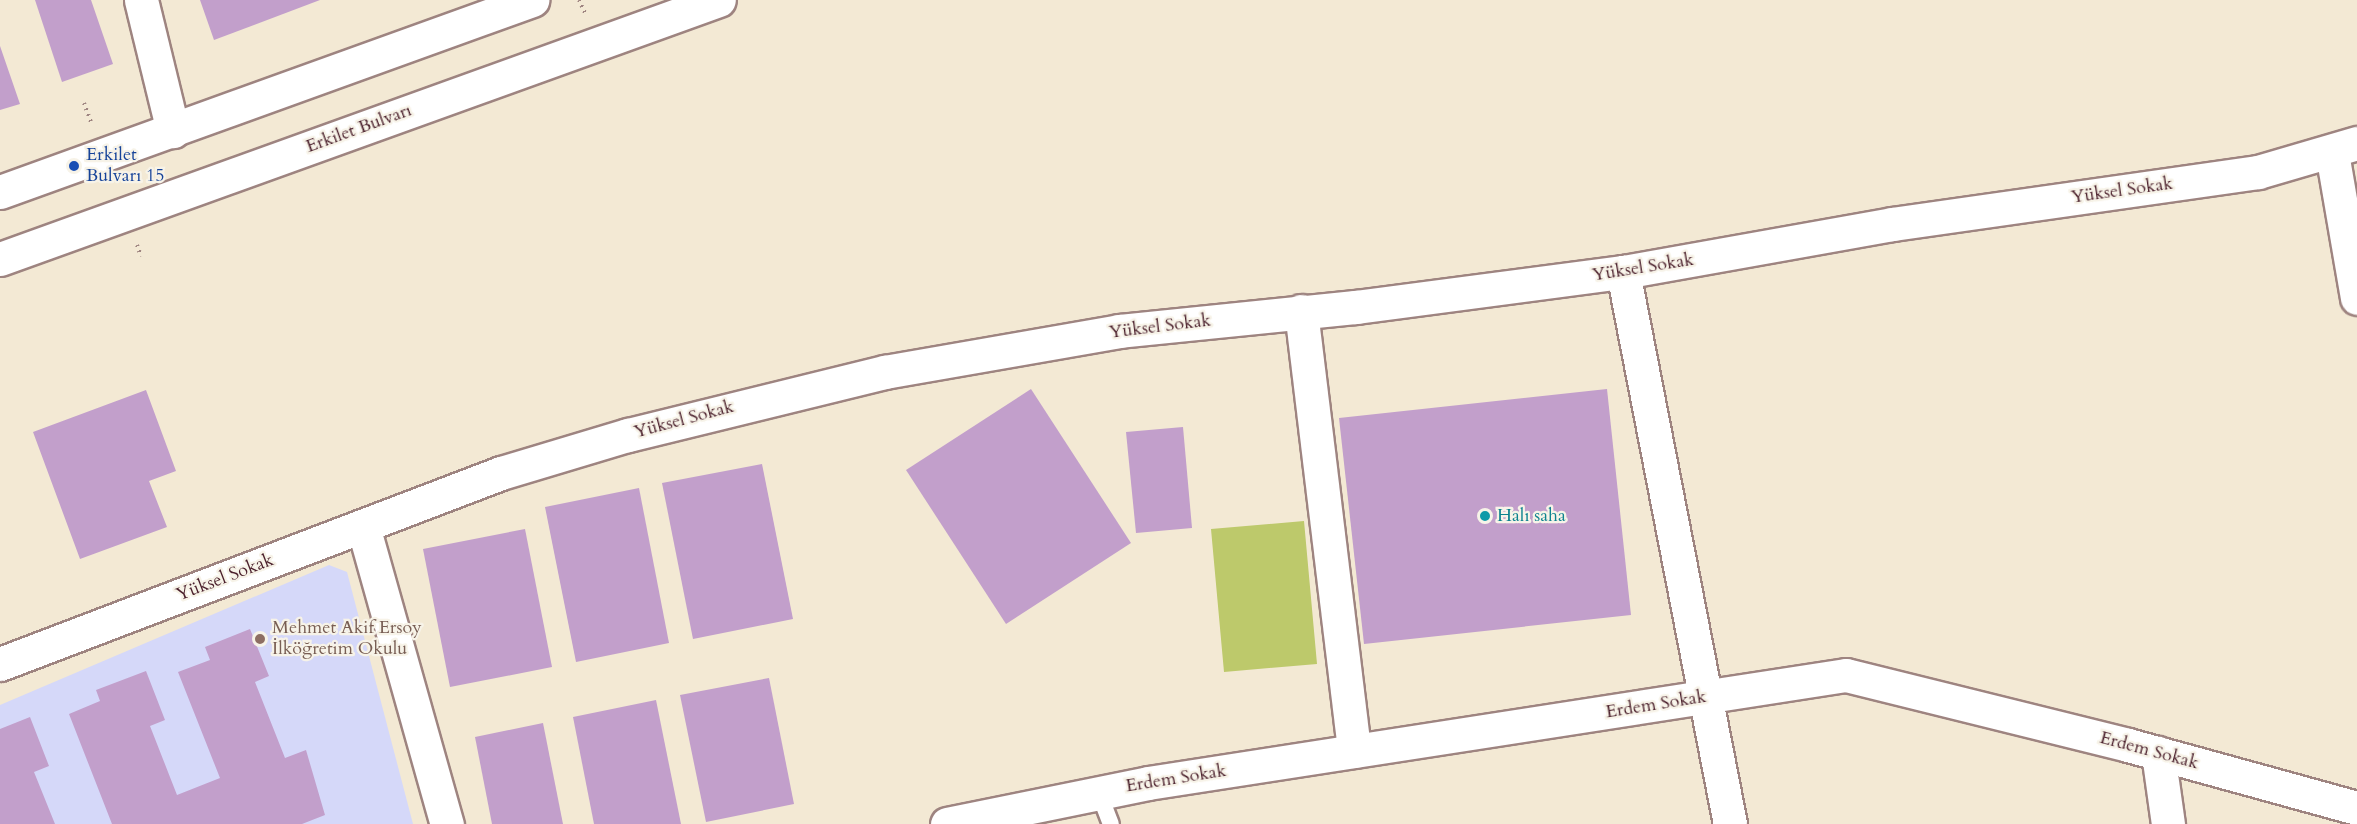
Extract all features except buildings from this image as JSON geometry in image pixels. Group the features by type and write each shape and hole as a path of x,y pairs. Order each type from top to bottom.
{"street":[{"path":"141,0 173,131"},
{"path":"149,31 161,0"},
{"path":"0,192 532,0"},
{"name":"Erkilet Bulvarı","path":"0,260 719,0"},
{"path":"2344,148 2357,298"},
{"name":"Yüksel Sokak","path":"0,664 501,473 777,396 1002,350 1119,332 1623,272 1892,224 2258,172 2344,148"},
{"path":"1623,272 1730,824"},
{"path":"1301,311 1354,751"},
{"path":"363,526 447,824"},
{"name":"Erdem Sokak","path":"947,824 1099,793 1846,675 2158,753 2357,808"},
{"path":"2158,753 2168,824"}],"lane":[{"path":"1099,793 1111,824"}],"shaded area":[{"name":"Mehmet Akif Ersoy İlköğretim Okulu","path":"329,565 347,572 413,824 0,824 0,705"}],"green space":[{"path":"1304,521 1317,664 1224,672 1211,529"}],"place":[{"name":"Erkilet Bulvarı 15","path":"74,166"},
{"name":"Halı saha","path":"1485,516"},
{"name":"Mehmet Akif Ersoy İlköğretim Okulu","path":"260,639"}]}
